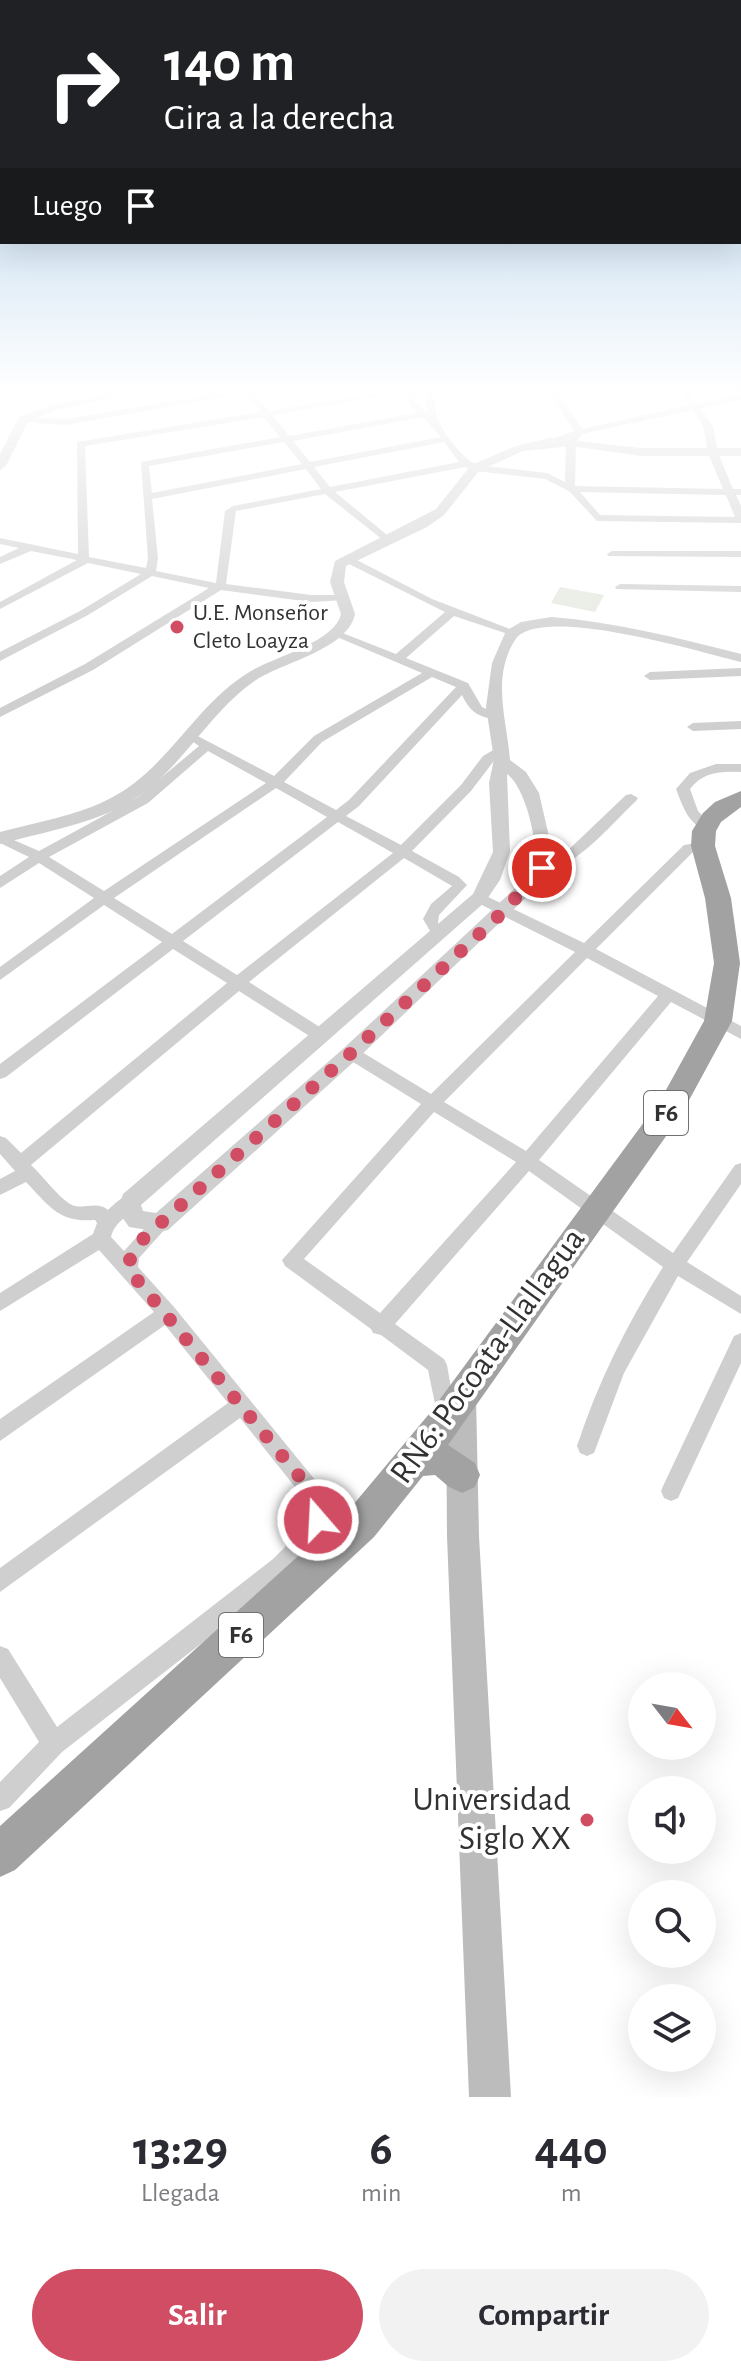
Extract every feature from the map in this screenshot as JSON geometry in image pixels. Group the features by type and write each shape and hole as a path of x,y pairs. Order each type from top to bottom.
{"highway":[{"path":"705,836 723,807 741,798"},
{"name":"RN6: Pocoata-Llallagua","path":"0,1855 361,1524 454,1407 730,1027 727,963 705,836"},
{"path":"414,1460 429,1456 444,1459 462,1475"}],"main road":[{"path":"454,1407 462,1475 490,2097"}],"street":[{"path":"82,490 84,561"},
{"path":"0,657 84,613 150,573 153,558 146,490"},
{"path":"147,497 182,490"},
{"path":"0,713 89,667 219,587 229,513 233,509 263,501 341,490"},
{"path":"1,838 117,802 162,771 234,688 254,674 336,634 347,622 349,612 336,585 340,564 440,512 454,490"},
{"path":"573,490 597,518 741,519 736,492 648,490"},
{"path":"329,492 388,541"},
{"path":"0,541 219,587 342,598"},
{"path":"0,561 28,548"},
{"path":"612,554 741,554"},
{"path":"349,560 389,584 452,612 512,632"},
{"path":"0,606 84,561"},
{"path":"620,587 741,589"},
{"path":"398,659 452,612"},
{"path":"0,1303 103,1231 131,1201 479,898 493,878 504,851 497,781 501,757 494,715 498,669 512,632 537,620 564,621 618,629 741,658"},
{"path":"336,634 464,686 469,700 478,711 494,715"},
{"path":"650,676 741,672"},
{"path":"0,975 104,898 276,782 318,739 431,673"},
{"path":"0,1073 338,817 464,686"},
{"path":"693,727 741,725"},
{"path":"192,737 460,885 431,912 430,925 438,932"},
{"path":"0,883 39,857 143,800 207,745"},
{"path":"0,1188 239,982 403,852 466,788 488,759 501,757"},
{"path":"501,757 520,776 531,793 544,854 542,868"},
{"path":"454,1407 437,1365 380,1327 291,1260 431,1104 689,848 705,836 683,789 689,779 700,770 741,768"},
{"path":"128,1269 131,1255 160,1223 504,911 542,868 568,858 631,798"},
{"path":"1,838 39,857 320,1035"},
{"path":"479,898 730,1027"},
{"path":"380,1327 528,1161 668,995"},
{"path":"351,1053 528,1161 674,1264 741,1306"},
{"path":"0,1143 63,1209 78,1214 100,1212 103,1231 128,1269 313,1493 318,1520 305,1543 281,1567 54,1744 0,1799"},
{"path":"587,1446 599,1404 623,1348 674,1264 741,1170"},
{"path":"131,1201 129,1211 137,1220 160,1223"},
{"path":"0,1431 167,1313"},
{"path":"671,1491 741,1342"},
{"path":"0,1581 241,1405"},
{"path":"0,1657 54,1744"}],"shaded area":[{"path":"560,587 604,595 595,612 551,603"}],"place":[{"name":"U.E. Monseñor Cleto Loayza","path":"177,627"},
{"name":"Universidad Siglo XX","path":"587,1820"}],"route":[{"path":"318,1520 313,1493 128,1269 131,1255 160,1223 504,911 542,868"}]}
